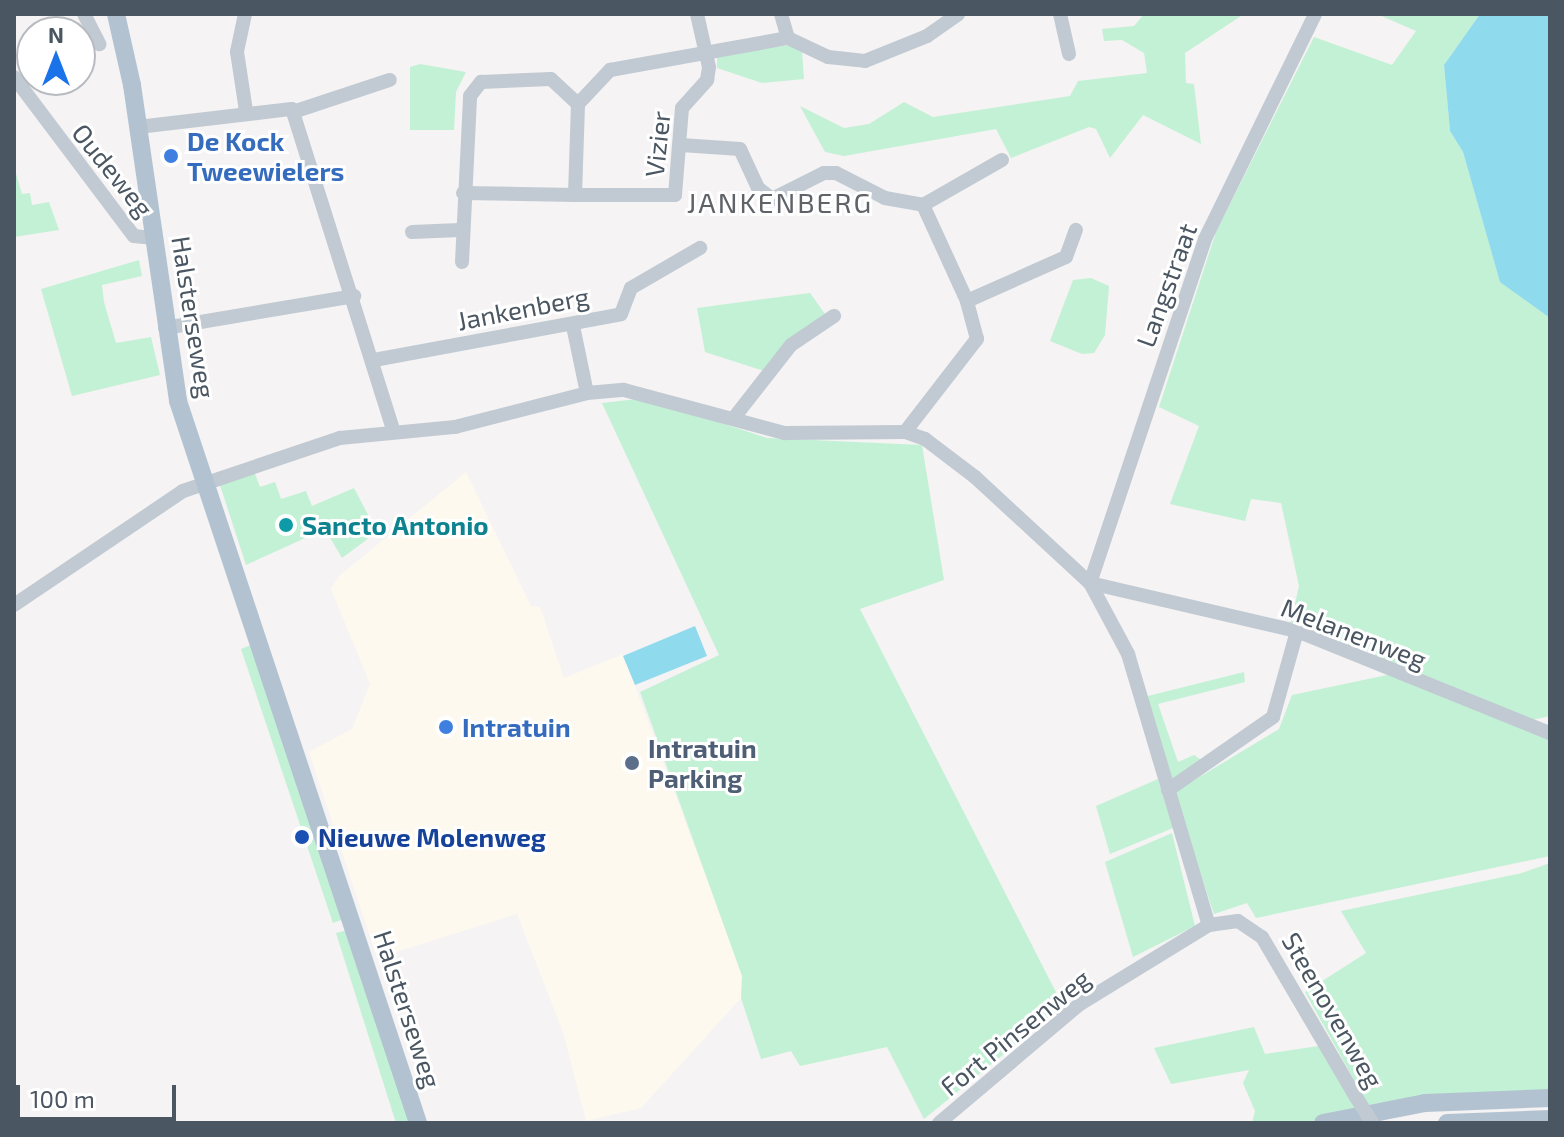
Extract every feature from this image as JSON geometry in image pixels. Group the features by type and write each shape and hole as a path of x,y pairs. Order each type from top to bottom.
{"main road":[{"name":"Halsterseweg","path":"116,14 138,127 178,401 266,667 270,703 310,838 349,912 418,1123"},
{"path":"1323,1123 1425,1103 1550,1098"},
{"path":"1447,1123 1550,1119"}],"street":[{"path":"84,14 99,44"},
{"path":"245,14 237,52 246,111"},
{"path":"697,14 707,54"},
{"path":"781,14 788,38"},
{"path":"463,193 575,195 578,104 610,70 788,38 828,57 865,61 927,36 958,14"},
{"path":"1060,14 1069,54"},
{"name":"Langstraat","path":"1090,583 1205,239 1315,14"},
{"name":"Vizier","path":"575,195 675,195 682,108 707,80 707,54"},
{"name":"Oudeweg","path":"14,77 134,236 154,238"},
{"path":"462,262 460,230 470,96 481,82 545,78 558,82 578,104"},
{"path":"293,112 390,80"},
{"path":"138,127 285,107 293,112 354,296 394,432"},
{"path":"681,145 740,149 758,188 772,199 824,173 836,173 885,198 923,205 1002,160"},
{"path":"905,432 977,339 967,301 923,205"},
{"path":"412,232 460,230"},
{"path":"967,301 1066,257 1076,230"},
{"name":"Jankenberg","path":"374,360 573,326 621,314 631,288 700,248"},
{"path":"165,328 354,296"},
{"path":"733,419 791,345 834,316"},
{"path":"573,326 587,393"},
{"path":"14,605 183,491 340,438 455,427 587,393 646,393 805,436 905,432 925,439 975,477 1090,583 1128,654 1209,925"},
{"name":"Melanenweg","path":"1090,583 1297,631 1550,733"},
{"path":"1168,790 1273,717 1297,631"},
{"name":"Steenovenweg","path":"1209,925 1250,924 1318,1026 1372,1123"},
{"name":"Fort Pinsenweg","path":"939,1123 1080,1004 1209,925"}],"shaded area":[{"path":"466,472 531,606 540,607 564,678 623,654 743,977 741,998 641,1108 586,1121 563,1032 517,914 377,958 309,752 352,729 370,684 331,589 339,576"}],"green space":[{"path":"1144,14 1244,14 1185,53 1186,83 1194,84 1201,144 1143,115 1110,158 1096,129 1089,127 1011,158 996,129 844,156 825,152 800,106 844,128 869,124 904,102 933,117 1070,96 1078,81 1147,73 1144,53 1122,40 1104,41 1102,29 1134,26"},
{"path":"1377,14 1480,14 1444,65 1450,131 1463,152 1500,281 1550,318 1550,716 1532,720 1290,625 1299,586 1281,503 1251,499 1245,521 1170,504 1199,426 1159,407 1216,232 1314,37 1392,65 1416,31"},
{"path":"791,45 802,51 804,79 762,83 717,68 717,55"},
{"path":"420,64 466,72 456,92 454,130 410,130 410,67"},
{"path":"14,167 22,194 30,193 32,205 49,202 59,230 14,237"},
{"path":"139,260 142,276 102,285 104,302 116,343 151,337 160,375 72,396 41,289"},
{"path":"1091,278 1109,286 1105,335 1094,353 1082,354 1050,341 1073,280"},
{"path":"810,293 825,314 767,372 705,352 697,308"},
{"path":"645,398 767,438 922,445 944,580 860,609 1063,1006 924,1119 887,1047 800,1066 791,1051 761,1059 741,998 742,976 640,692 719,655 602,403"},
{"path":"254,471 260,487 275,482 281,499 306,491 312,506 354,488 377,532 342,558 325,529 246,565 219,482"},
{"path":"253,644 344,919 333,923 241,649"},
{"path":"1244,672 1245,682 1158,704 1178,762 1194,755 1203,761 1170,780 1144,697"},
{"path":"1392,674 1550,739 1550,856 1256,918 1247,903 1214,914 1173,793 1279,729 1292,695"},
{"path":"1158,779 1173,828 1110,854 1096,806"},
{"path":"1172,833 1195,926 1133,957 1105,862"},
{"path":"1550,863 1550,1090 1422,1096 1368,1105 1305,992 1366,953 1341,911 1522,873"},
{"path":"348,930 411,1123 396,1123 336,933"},
{"path":"1254,1027 1265,1054 1325,1045 1357,1107 1306,1123 1252,1123 1255,1111 1243,1083 1249,1070 1171,1084 1154,1048"}],"water":[{"path":"1480,14 1550,14 1550,318 1500,282 1463,152 1450,131 1444,65"},
{"path":"695,626 707,656 635,685 623,656"}],"place":[{"name":"De Kock Tweewielers","path":"171,156"},
{"name":"Sancto Antonio","path":"286,525"},
{"name":"Intratuin","path":"446,727"},
{"name":"Intratuin Parking","path":"632,763"},
{"name":"Nieuwe Molenweg","path":"302,837"}],"district":[{"name":"JANKENBERG","path":"780,202"}]}
